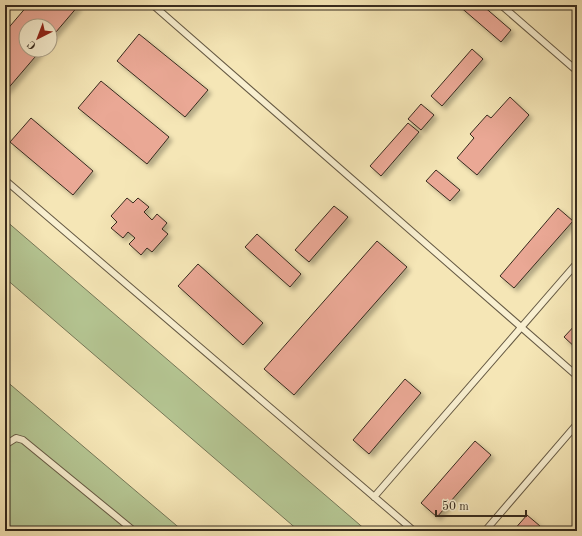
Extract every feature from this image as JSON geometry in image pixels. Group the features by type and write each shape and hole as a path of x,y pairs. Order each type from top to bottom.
{"lane":[{"path":"153,5 577,376"},
{"path":"501,5 577,71"},
{"path":"5,180 414,531"},
{"path":"374,497 577,263"},
{"path":"485,531 577,424"},
{"path":"5,445 16,438 23,440 134,531"}],"green space":[{"path":"5,220 367,531 299,531 5,278"},
{"path":"5,380 183,531 5,531"}],"building":[{"path":"28,5 79,5 58,30 58,18 18,18 18,58 34,58 5,92 5,32"},
{"path":"458,5 482,5 511,30 501,42"},
{"path":"139,34 208,90 185,117 117,61"},
{"path":"472,49 483,59 442,106 431,96"},
{"path":"101,81 169,137 147,164 78,108"},
{"path":"510,97 529,115 477,175 457,158 474,138 470,134 487,115 491,118"},
{"path":"421,104 434,115 421,130 408,119"},
{"path":"31,118 93,171 73,195 10,142"},
{"path":"408,123 419,132 381,176 370,166"},
{"path":"436,170 460,190 450,201 426,181"},
{"path":"127,198 133,203 138,198 149,207 144,212 152,220 157,214 167,223 162,229 168,234 152,252 147,248 141,255 129,244 135,238 128,232 123,238 111,228 117,222 111,216"},
{"path":"334,206 348,217 309,262 295,250"},
{"path":"558,208 573,221 514,288 500,276"},
{"path":"257,234 301,274 290,287 245,247"},
{"path":"377,241 407,267 294,395 264,369"},
{"path":"198,264 263,323 243,345 178,286"},
{"path":"577,323 577,349 564,337"},
{"path":"405,379 421,393 369,454 353,440"},
{"path":"475,441 491,455 437,517 421,503"},
{"path":"527,515 540,526 535,531 513,531"}]}
